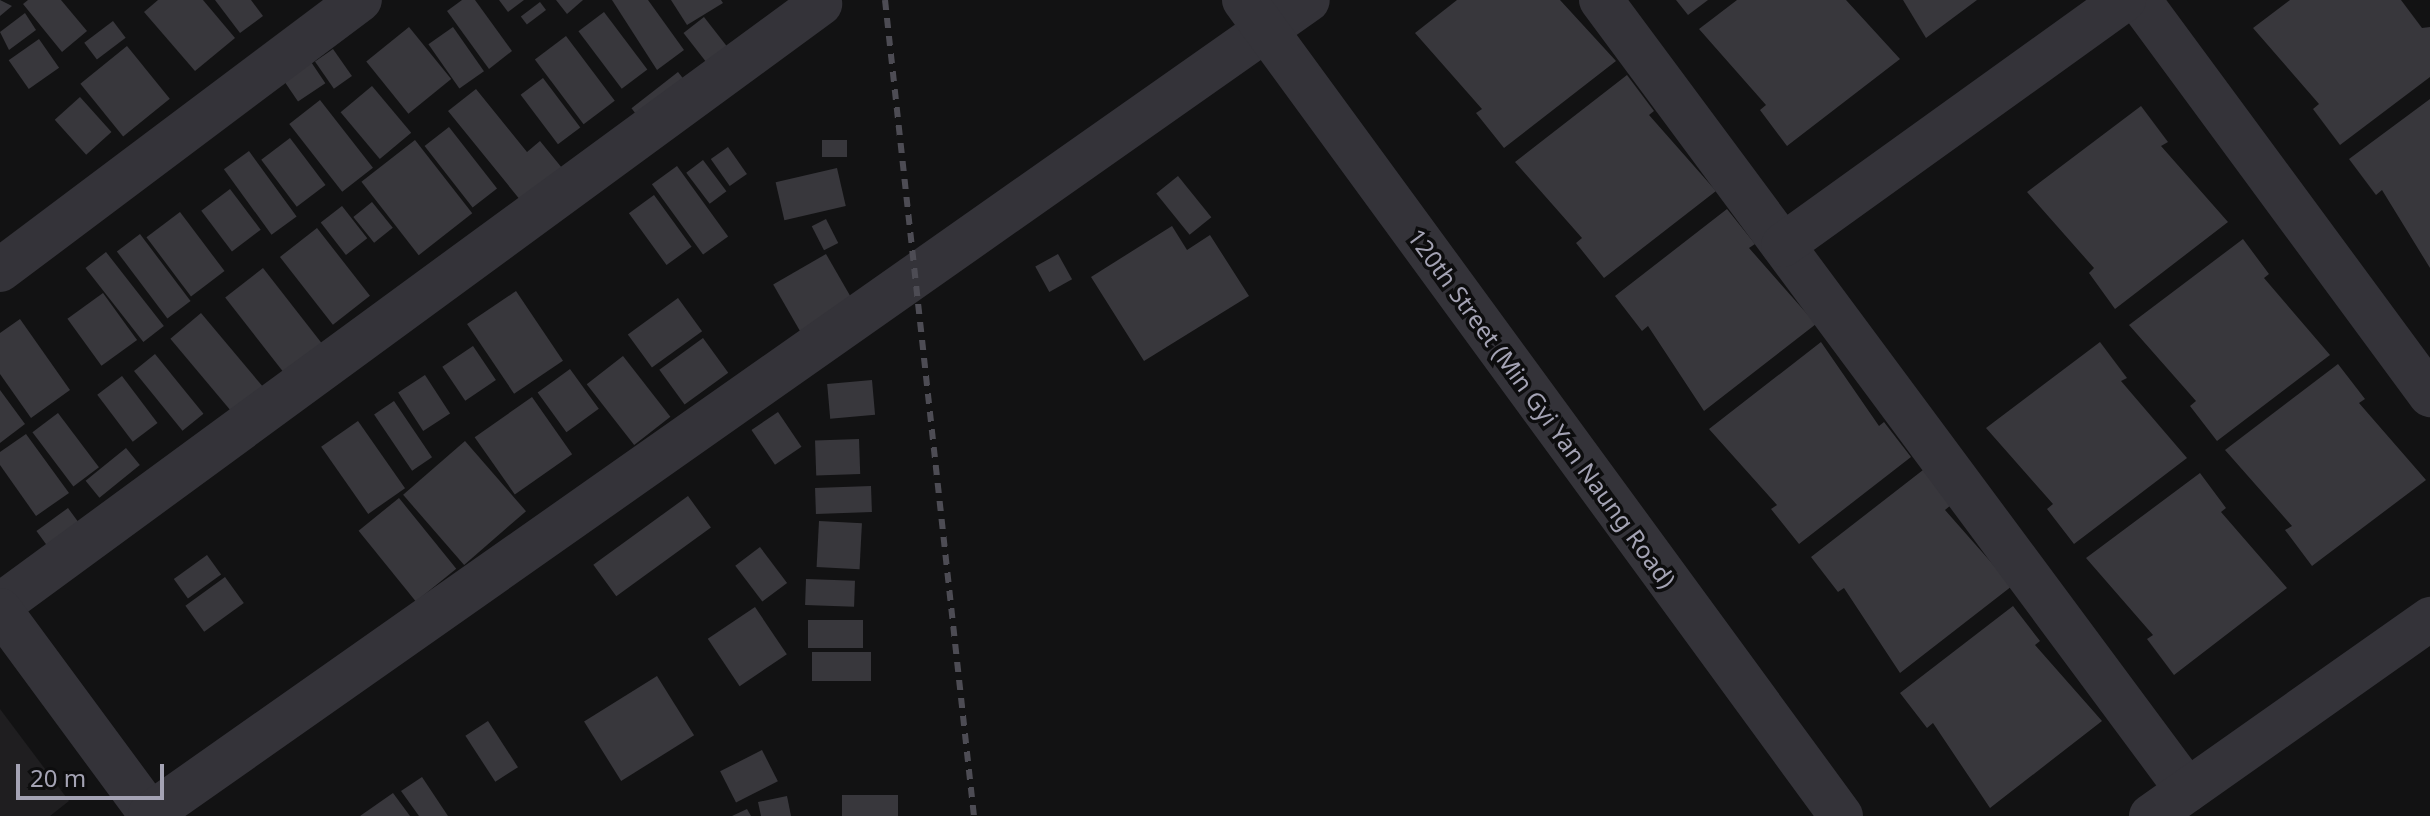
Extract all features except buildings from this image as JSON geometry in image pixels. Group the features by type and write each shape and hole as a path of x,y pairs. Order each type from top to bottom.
{"street":[{"path":"0,270 360,0"},
{"path":"820,4 0,607 151,815 1255,16 1308,0"},
{"path":"1601,0 2187,790"},
{"path":"1783,245 2124,0"},
{"path":"2139,0 2430,395"},
{"name":"120th Street (Min Gyi Yan Naung Road)","path":"1255,16 1841,816"},
{"path":"2151,816 2430,619"}],"shaded area":[{"path":"0,709 69,801 50,816 0,816"}],"railway":[{"path":"885,0 974,816"}]}
